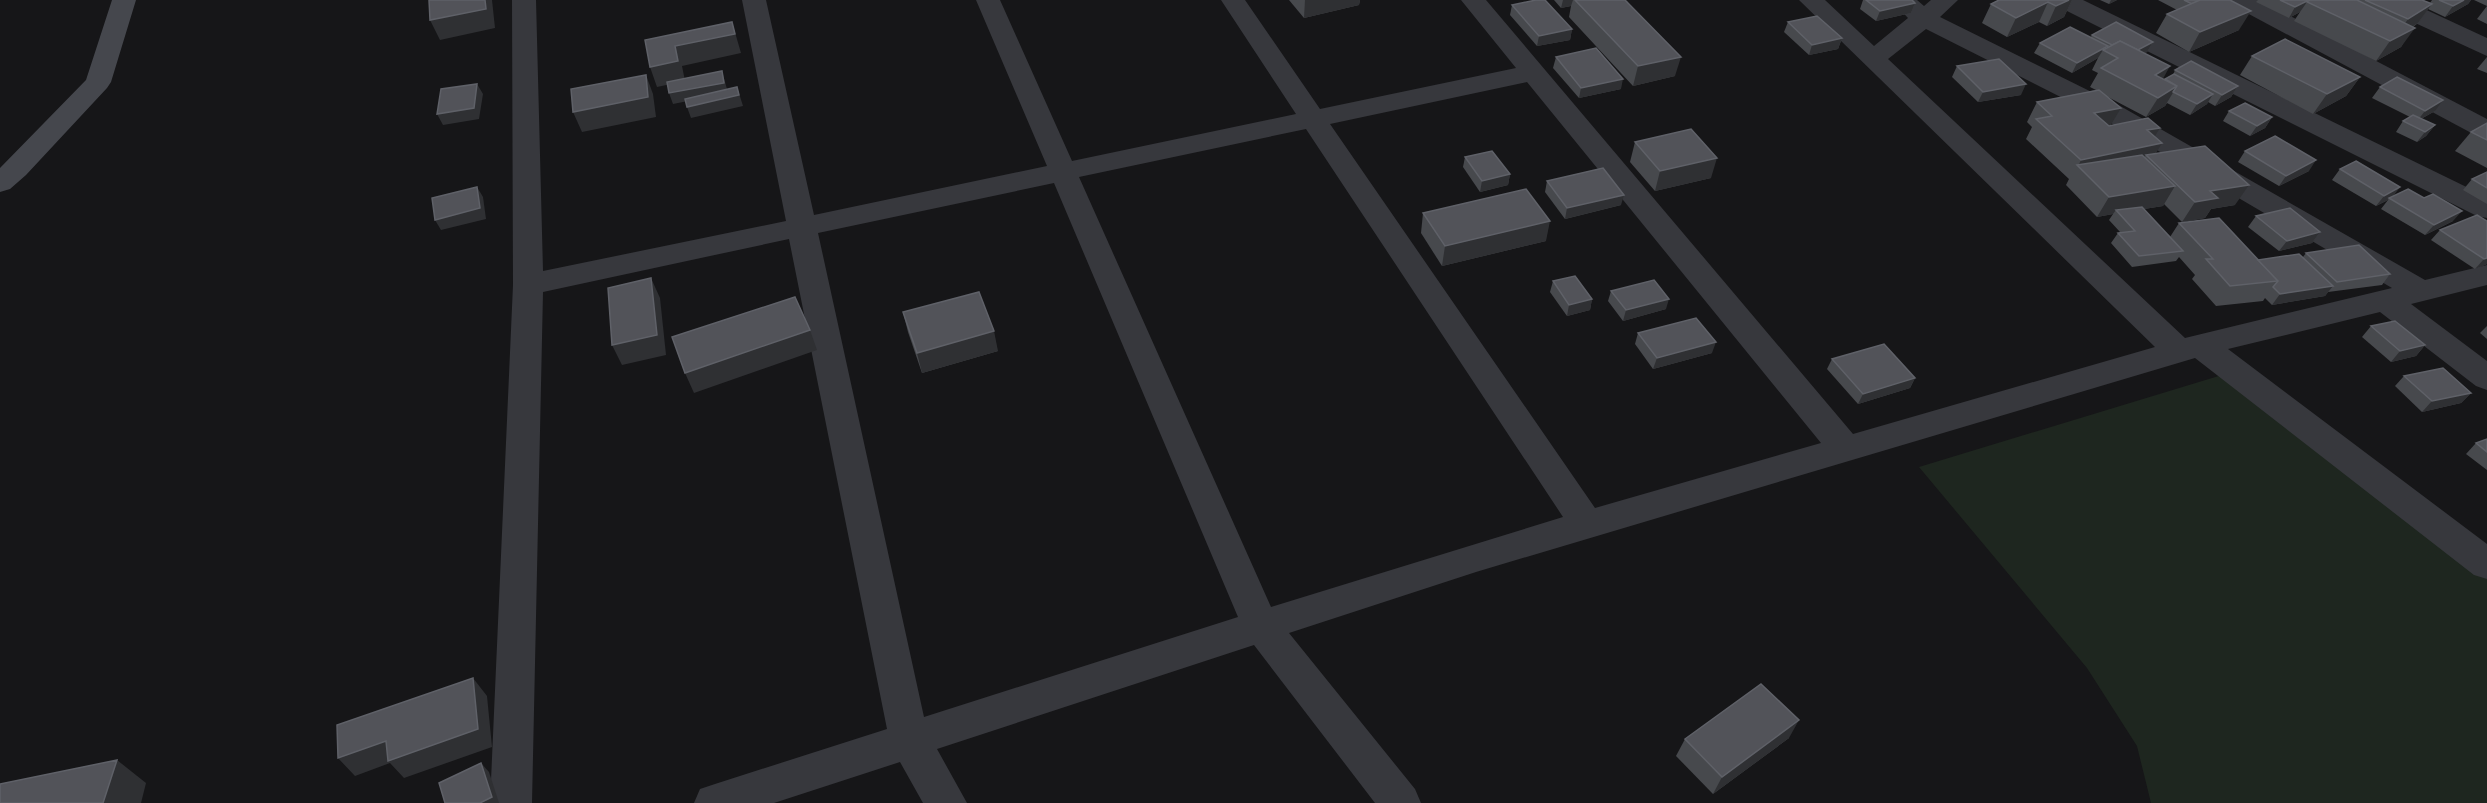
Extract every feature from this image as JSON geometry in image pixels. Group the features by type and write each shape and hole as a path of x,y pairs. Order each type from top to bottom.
{"street":[{"path":"0,183 98,82 124,0"},
{"path":"511,803 528,285 524,0"},
{"path":"754,0 909,740 946,803"},
{"path":"988,0 1261,626 1400,803"},
{"path":"1233,0 1587,524"},
{"path":"1473,0 1845,448"},
{"path":"1811,0 2189,348 2487,564"},
{"path":"1873,59 1913,9 1946,0"},
{"path":"2064,0 2487,209"},
{"path":"2241,0 2487,130"},
{"path":"2385,0 2487,48"},
{"path":"1913,9 2113,113 2421,291"},
{"path":"528,285 1535,72"},
{"path":"715,803 1476,557 2189,348 2487,275"},
{"path":"2385,300 2487,378"}],"shaded area":[{"path":"2222,375 2487,579 2487,803 2151,803 2137,746 2087,668 1919,467"}],"building":[{"path":"429,0 485,0 486,9 430,20"},
{"path":"1545,0 1572,29 1539,36 1512,5"},
{"path":"1575,0 1625,0 1681,57 1638,66"},
{"path":"1866,0 1912,0 1915,3 1880,11"},
{"path":"1999,0 2069,0 2056,6 2048,2 2016,18 1991,4"},
{"path":"2184,0 2200,0 2192,4"},
{"path":"2200,0 2230,0 2251,11 2200,32 2167,14"},
{"path":"2280,0 2309,0 2295,7"},
{"path":"2310,0 2357,0 2415,28 2390,41 2307,2"},
{"path":"2365,0 2422,0 2432,4 2408,19"},
{"path":"2439,0 2464,0 2453,6"},
{"path":"1817,16 1842,38 1812,45 1788,22"},
{"path":"732,22 735,34 675,46 678,61 650,67 645,40"},
{"path":"2116,22 2153,42 2138,50 2120,41 2112,45 2092,35"},
{"path":"2070,27 2108,46 2077,63 2040,43"},
{"path":"2285,39 2360,77 2327,94 2252,56"},
{"path":"2120,41 2170,66 2155,75 2177,86 2158,98 2101,68 2118,58 2103,50"},
{"path":"1596,48 1623,79 1581,88 1556,57"},
{"path":"1999,59 2026,84 1983,92 1957,66"},
{"path":"2191,61 2238,86 2222,95 2175,70"},
{"path":"722,71 724,83 669,93 667,82"},
{"path":"2174,74 2213,94 2197,104 2173,92 2177,86 2165,79"},
{"path":"646,75 648,97 573,112 571,89"},
{"path":"2397,77 2443,100 2425,111 2380,87"},
{"path":"477,84 474,108 437,114 441,89"},
{"path":"737,87 739,95 687,107 685,99"},
{"path":"2099,90 2121,108 2094,113 2109,126 2148,118 2160,128 2147,130 2162,143 2081,160 2036,119 2052,116 2037,102"},
{"path":"2245,103 2272,117 2257,126 2229,111"},
{"path":"2413,115 2435,125 2425,132 2403,121"},
{"path":"2487,123 2487,140 2471,132"},
{"path":"1691,129 1717,158 1660,171 1635,142"},
{"path":"2275,136 2316,160 2286,176 2245,151"},
{"path":"2205,146 2249,185 2210,191 2218,198 2195,202 2146,155"},
{"path":"1492,151 1510,174 1482,181 1465,157"},
{"path":"2142,155 2175,186 2109,197 2077,165"},
{"path":"2356,161 2400,187 2384,196 2340,169"},
{"path":"1603,168 1624,195 1567,208 1547,181"},
{"path":"2487,172 2487,188 2472,179"},
{"path":"477,187 480,208 435,220 432,198"},
{"path":"1526,189 1550,221 1445,246 1423,213"},
{"path":"2408,189 2424,198 2433,194 2462,211 2434,225 2389,198"},
{"path":"2142,207 2183,251 2139,256 2118,233 2135,231 2116,210"},
{"path":"2290,208 2320,232 2287,241 2256,216"},
{"path":"2477,215 2487,221 2487,258 2484,259 2440,230"},
{"path":"2219,218 2278,281 2230,286 2206,259 2213,259 2179,223"},
{"path":"2359,245 2390,274 2337,282 2306,253"},
{"path":"2299,254 2333,286 2280,294 2273,287 2278,281 2258,260"},
{"path":"1575,276 1592,299 1569,305 1553,281"},
{"path":"651,278 657,335 612,345 608,288"},
{"path":"1654,280 1669,299 1626,310 1611,291"},
{"path":"979,292 994,331 917,353 903,312"},
{"path":"795,297 810,330 685,373 672,337"},
{"path":"1696,318 1716,342 1657,358 1638,333"},
{"path":"2395,321 2425,345 2400,351 2371,326"},
{"path":"1884,344 1915,378 1863,394 1832,359"},
{"path":"2443,368 2471,393 2432,401 2404,376"},
{"path":"2487,439 2487,452 2476,443"},
{"path":"473,678 478,729 388,761 386,741 338,758 337,725"},
{"path":"1761,684 1799,720 1722,777 1685,739"},
{"path":"117,760 103,803 0,803 0,784"},
{"path":"481,763 492,797 480,803 445,803 439,783"}]}
